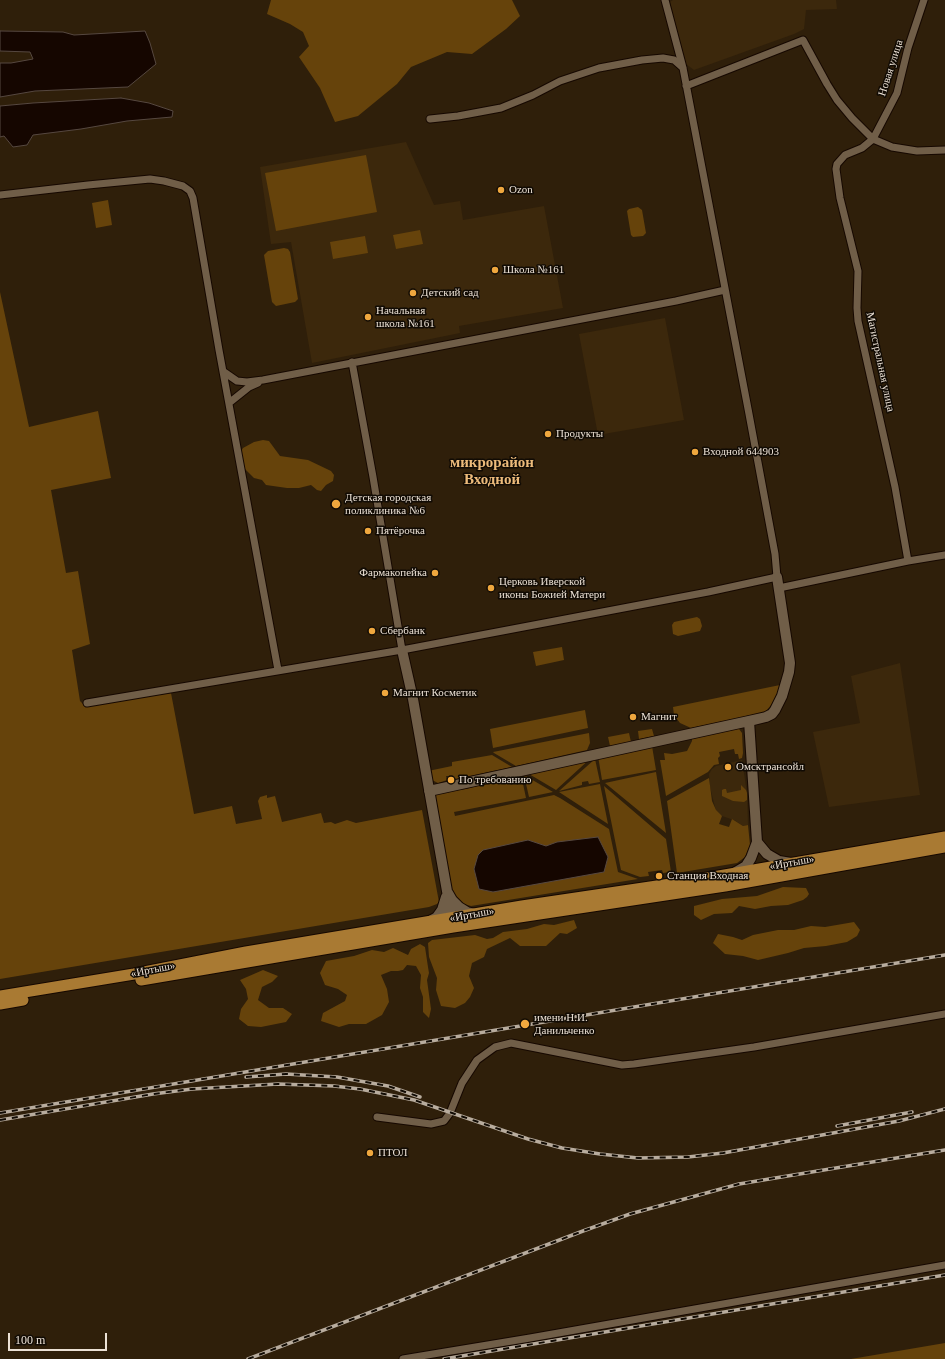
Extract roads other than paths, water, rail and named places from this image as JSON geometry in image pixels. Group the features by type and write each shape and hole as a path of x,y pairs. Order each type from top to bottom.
{"main road":[{"name":"«Иртыш»","path":"0,996 134,974 246,952 427,922 452,922 475,914 734,873 945,837"},
{"name":"«Иртыш»","path":"0,1004 452,922 725,886 945,847"}],"street":[{"path":"429,791 749,722 766,717 775,710 782,696 790,663 775,554 683,68 665,0"},
{"name":"Новая улица","path":"873,139 898,92 908,48 924,0"},
{"path":"686,86 803,40 830,89 852,118 873,139 892,147 917,151 945,150"},
{"path":"430,119 458,116 501,108 533,95 560,81 599,68 642,60 663,58 674,60 683,68"},
{"name":"Магистральная улица","path":"873,139 862,148 845,155 837,164 836,169 840,198 858,270 858,321 895,487 908,561"},
{"path":"0,195 150,180 164,181 183,186 190,191 193,198 219,350 278,670"},
{"path":"224,372 237,381 247,382 263,380 676,301 725,290"},
{"path":"352,362 402,650 413,699 452,922"},
{"path":"229,403 249,387 263,380"},
{"path":"779,588 908,561 945,555"},
{"path":"87,703 402,650 708,592 777,577"},
{"path":"734,873 746,866 751,858 757,842 749,722"},
{"path":"757,842 767,854 779,861 791,863"},
{"path":"447,889 452,900 459,907 467,912 475,914"},
{"path":"427,922 437,917 442,910 447,889"},
{"path":"377,1117 431,1124 444,1121 450,1113 462,1083 477,1060 494,1047 511,1043 622,1065 754,1047 945,1014"},
{"path":"403,1359 945,1265"}],"railway":[{"path":"0,1113 945,955"},
{"path":"246,1077 286,1074 337,1077 388,1086 420,1097"},
{"path":"0,1120 153,1094 192,1089 278,1084 334,1086 360,1089 414,1100 528,1139 562,1148 638,1158 688,1157 723,1153 899,1121 945,1109"},
{"path":"837,1126 912,1112"},
{"path":"248,1359 630,1214 739,1184 945,1150"},
{"path":"444,1359 945,1275"}],"place":[{"name":"Ozon","path":"501,190"},
{"name":"Школа №161","path":"495,270"},
{"name":"Детский сад","path":"413,293"},
{"name":"Начальная школа №161","path":"368,317"},
{"name":"Продукты","path":"548,434"},
{"name":"Входной 644903","path":"695,452"},
{"name":"Детская городская поликлиника №6","path":"336,504"},
{"name":"Пятёрочка","path":"368,531"},
{"name":"Фармакопейка","path":"435,573"},
{"name":"Церковь Иверской иконы Божией Матери","path":"491,588"},
{"name":"Сбербанк","path":"372,631"},
{"name":"Магнит Косметик","path":"385,693"},
{"name":"Магнит","path":"633,717"},
{"name":"Омсктрансойл","path":"728,767"},
{"name":"По требованию","path":"451,780"},
{"name":"Станция Входная","path":"659,876"},
{"name":"имени Н.И. Данильченко","path":"525,1024"},
{"name":"ПТОЛ","path":"370,1153"}],"district":[{"name":"микрорайон Входной","path":"492,472"}]}
